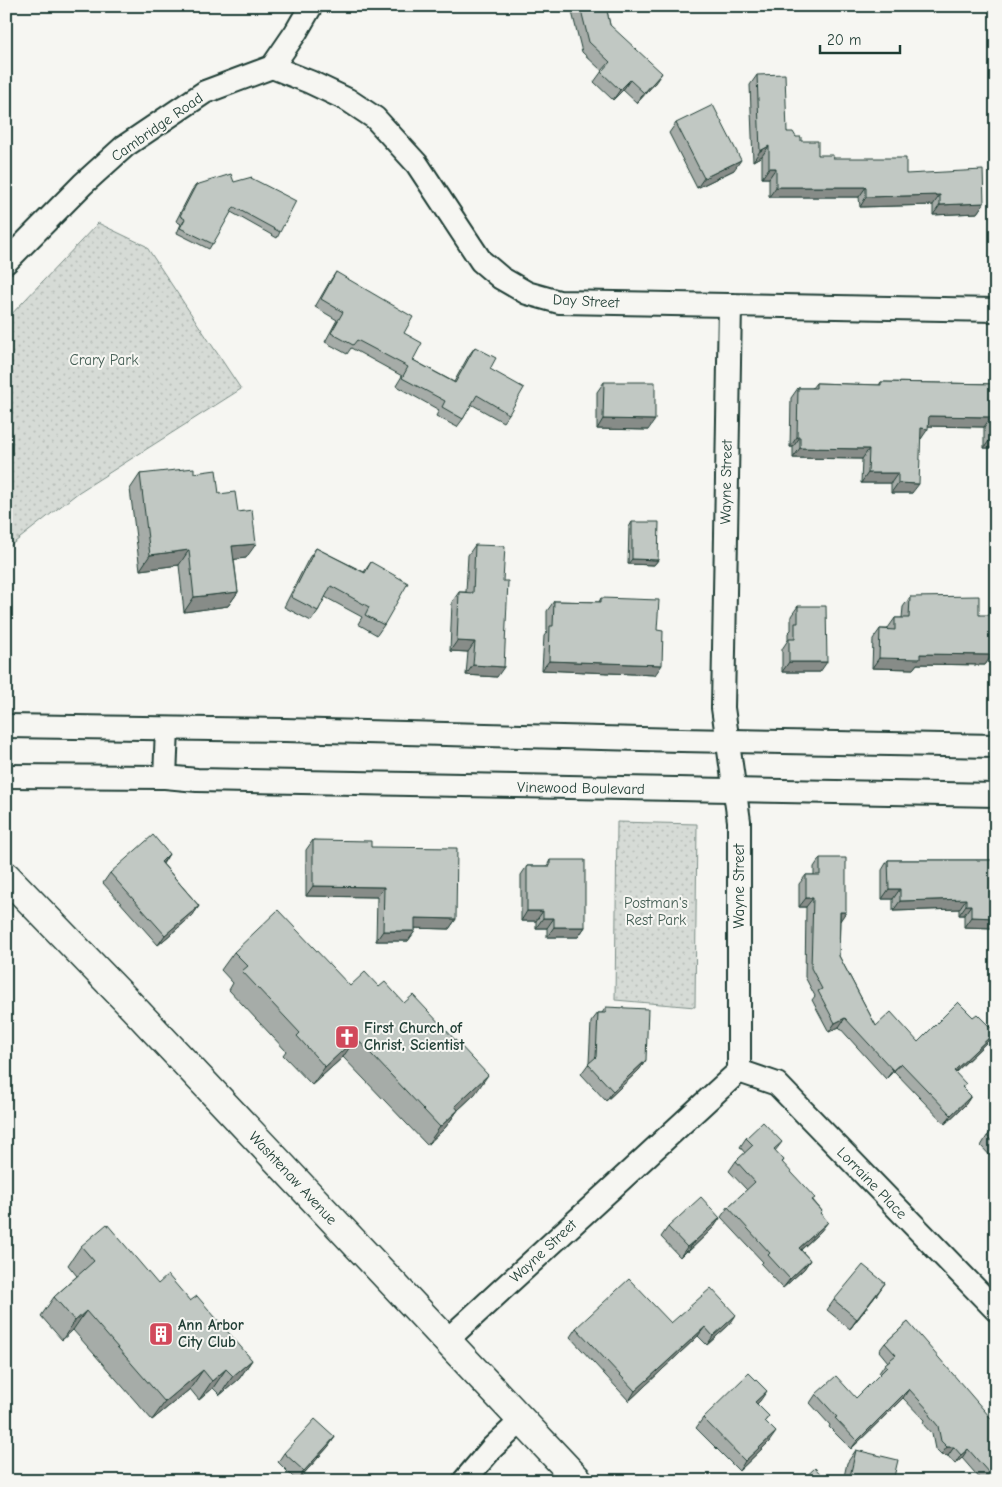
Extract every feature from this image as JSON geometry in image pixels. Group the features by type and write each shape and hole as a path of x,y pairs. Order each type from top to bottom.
{"main road":[{"name":"Washtenaw Avenue","path":"6,876 126,1000 579,1481"}],"street":[{"path":"272,67 296,32 310,6"},
{"name":"Cambridge Road","path":"6,262 83,184 125,146 205,92 272,67"},
{"name":"Day Street","path":"272,67 348,100 375,118 417,164 481,262 502,278 527,293 559,302 996,310"},
{"name":"Wayne Street","path":"446,1341 738,1071 738,821 723,708 730,305"},
{"path":"6,726 284,730 996,746"},
{"path":"165,777 167,729"},
{"name":"Vinewood Boulevard","path":"6,776 165,777 197,780 996,795"},
{"name":"Lorraine Place","path":"738,1071 777,1084 996,1310"},
{"path":"464,1481 492,1448 522,1420"}],"green space":[{"name":"Crary Park","path":"98,223 146,246 241,389 79,492 6,549 6,320"},
{"name":"Postman's Rest Park","path":"617,822 697,824 695,1007 615,1000"}],"building":[{"path":"580,6 606,6 610,25 662,73 644,93 630,80 620,90 601,72 610,62 589,42"},
{"path":"785,74 787,132 793,132 796,137 801,137 801,141 818,141 818,155 833,155 833,158 906,158 906,174 983,170 984,203 940,205 940,195 866,197 866,187 776,187 776,168 769,168 769,146 760,151 757,75"},
{"path":"713,105 741,160 704,178 676,123"},
{"path":"231,174 234,182 252,177 296,201 280,232 234,207 213,244 180,228 185,219 180,216 196,185"},
{"path":"336,272 413,317 404,333 422,343 413,360 455,383 475,347 496,358 490,369 524,388 509,414 477,395 463,419 442,407 445,401 402,378 408,367 357,340 353,345 331,333 343,312 321,299"},
{"path":"604,382 655,382 655,420 603,419"},
{"path":"881,382 996,384 996,438 991,438 991,417 929,416 928,429 921,428 919,484 898,483 898,473 868,473 869,449 800,448 800,437 797,437 798,388 816,388 816,383 881,385"},
{"path":"194,468 194,473 216,470 219,494 235,492 238,512 252,510 256,544 232,546 238,592 194,597 189,550 150,555 140,474"},
{"path":"632,522 659,522 658,560 632,559"},
{"path":"475,545 505,546 503,581 508,581 504,667 473,665 475,642 457,641 459,592 473,593"},
{"path":"316,548 365,573 371,562 408,583 384,625 365,615 369,607 331,586 318,611 291,597"},
{"path":"979,596 979,615 992,615 992,655 920,654 920,659 879,658 880,629 895,630 895,618 909,618 910,597"},
{"path":"601,598 659,600 657,630 663,631 662,665 549,661 550,626 553,626 554,601 601,602"},
{"path":"798,606 826,606 827,662 789,662 789,639 795,639 795,623 798,623"},
{"path":"153,835 169,854 161,862 199,906 165,935 110,873"},
{"path":"313,840 371,841 371,847 457,848 456,919 415,918 415,931 383,931 384,887 313,886"},
{"path":"820,858 846,858 846,912 840,912 839,956 876,1026 891,1012 918,1042 958,1002 973,1017 977,1014 995,1032 954,1071 966,1084 962,1087 971,1096 951,1115 901,1063 893,1070 845,1018 835,1023 818,991 822,989 811,968 813,898 806,898 806,875 820,875"},
{"path":"550,860 585,860 585,927 554,927 554,918 543,918 543,911 527,911 527,866 550,866"},
{"path":"888,860 996,860 996,918 971,917 971,905 966,905 966,899 900,901 900,889 889,889"},
{"name":"First Church of Christ, Scientist","path":"278,910 350,986 365,972 379,987 385,982 404,1003 413,995 488,1075 455,1106 458,1110 440,1127 356,1038 325,1067 297,1036 300,1033 242,971 248,966 234,952"},
{"path":"606,1007 648,1009 646,1060 613,1091 588,1064 596,1057 598,1013 606,1013"},
{"path":"763,1122 782,1142 774,1149 784,1160 782,1162 815,1198 812,1200 822,1211 820,1213 828,1222 799,1248 810,1260 790,1279 768,1255 770,1253 728,1207 755,1182 736,1161 753,1145 746,1138"},
{"path":"996,1128 996,1145 987,1136"},
{"path":"701,1197 720,1218 687,1247 668,1227"},
{"name":"Ann Arbor City Club","path":"107,1224 158,1284 168,1275 190,1301 197,1296 252,1360 233,1376 226,1369 212,1381 203,1370 165,1402 86,1311 75,1321 54,1297 94,1261 81,1246"},
{"path":"863,1265 885,1283 857,1319 834,1300"},
{"path":"629,1279 671,1323 711,1288 736,1315 713,1336 705,1327 635,1391 576,1328"},
{"path":"908,1322 996,1424 996,1481 968,1449 961,1455 954,1447 947,1447 941,1441 938,1426 929,1415 930,1412 909,1389 857,1441 816,1394 836,1376 856,1398 887,1367 885,1364 896,1355 885,1343"},
{"path":"749,1373 767,1391 755,1402 769,1416 765,1421 776,1432 745,1461 703,1418"},
{"path":"315,1419 335,1437 304,1471 284,1453"},
{"path":"856,1450 898,1460 893,1481 849,1481"},
{"path":"815,1468 827,1481 801,1481"}],"place":[{"name":"First Church of Christ, Scientist","path":"347,1037"},
{"name":"Ann Arbor City Club","path":"161,1334"}]}
